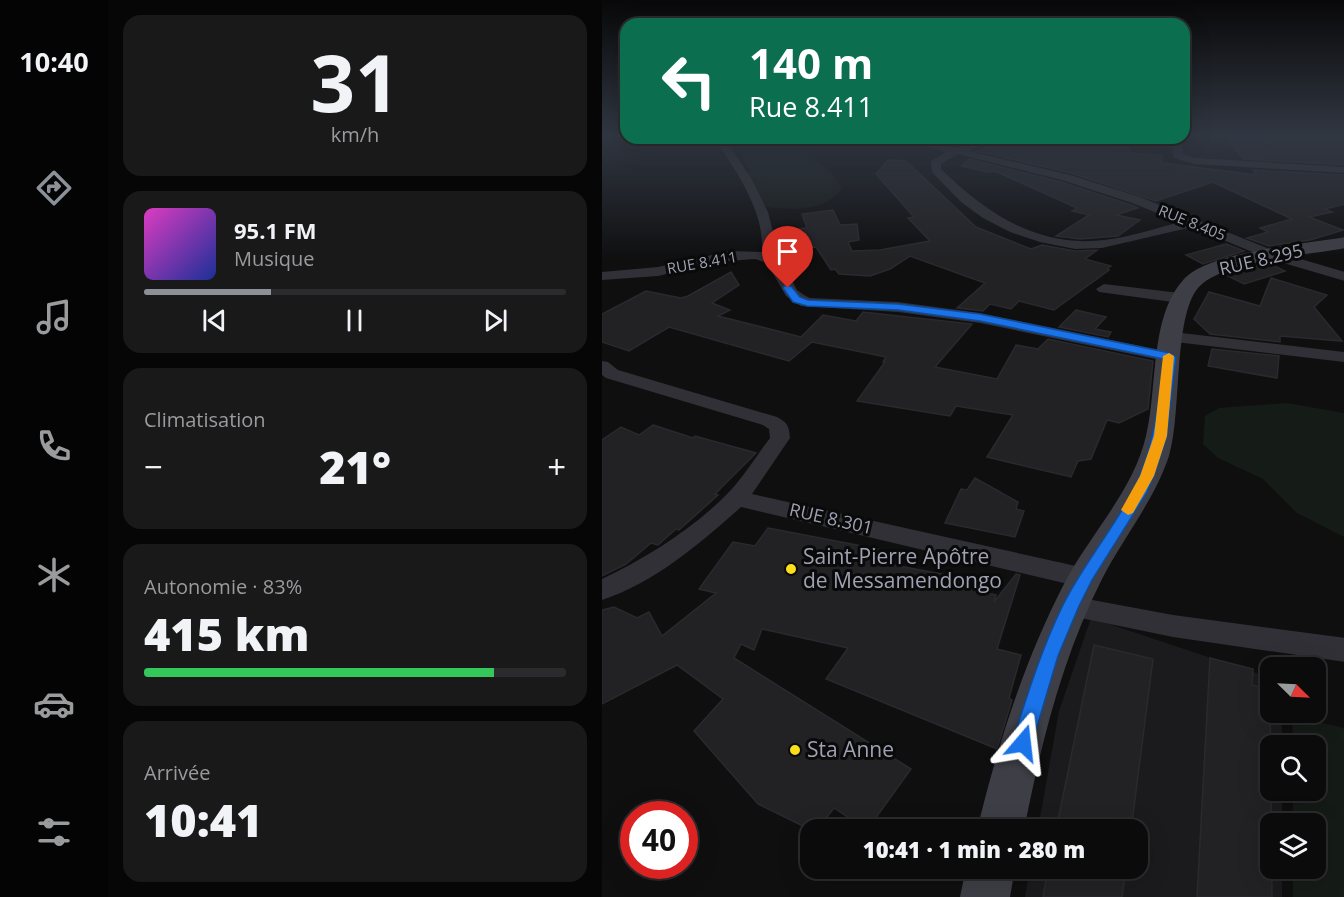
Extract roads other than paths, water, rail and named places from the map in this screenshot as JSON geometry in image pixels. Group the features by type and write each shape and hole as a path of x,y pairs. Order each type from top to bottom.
{"street":[{"path":"744,177 758,206 771,249 769,257 797,300 807,303 898,307 1172,347 1344,357"},
{"path":"943,177 962,197 1000,221 1048,239 1072,244 1089,245 1192,223"},
{"name":"RUE 8.405","path":"1065,177 1136,200 1272,255 1344,277"},
{"name":"RUE 8.295","path":"1180,298 1192,282 1201,275 1218,268 1272,255 1344,242"},
{"name":"RUE 8.411","path":"602,276 666,270 719,257 769,257"},
{"path":"1002,819 1010,786 1049,656 1085,578 1138,494 1147,476 1160,436 1180,298 1104,289"},
{"path":"602,366 612,374 630,380 770,421 779,426 780,438 737,498 703,529 659,559 602,590"},
{"name":"RUE 8.301","path":"737,498 1085,578"},
{"path":"1071,606 1121,618 1344,650"},
{"path":"985,897 989,879"}],"place":[{"name":"Saint-Pierre Apôtre de Messamendongo","path":"791,569"},
{"name":"Sta Anne","path":"795,750"}]}
